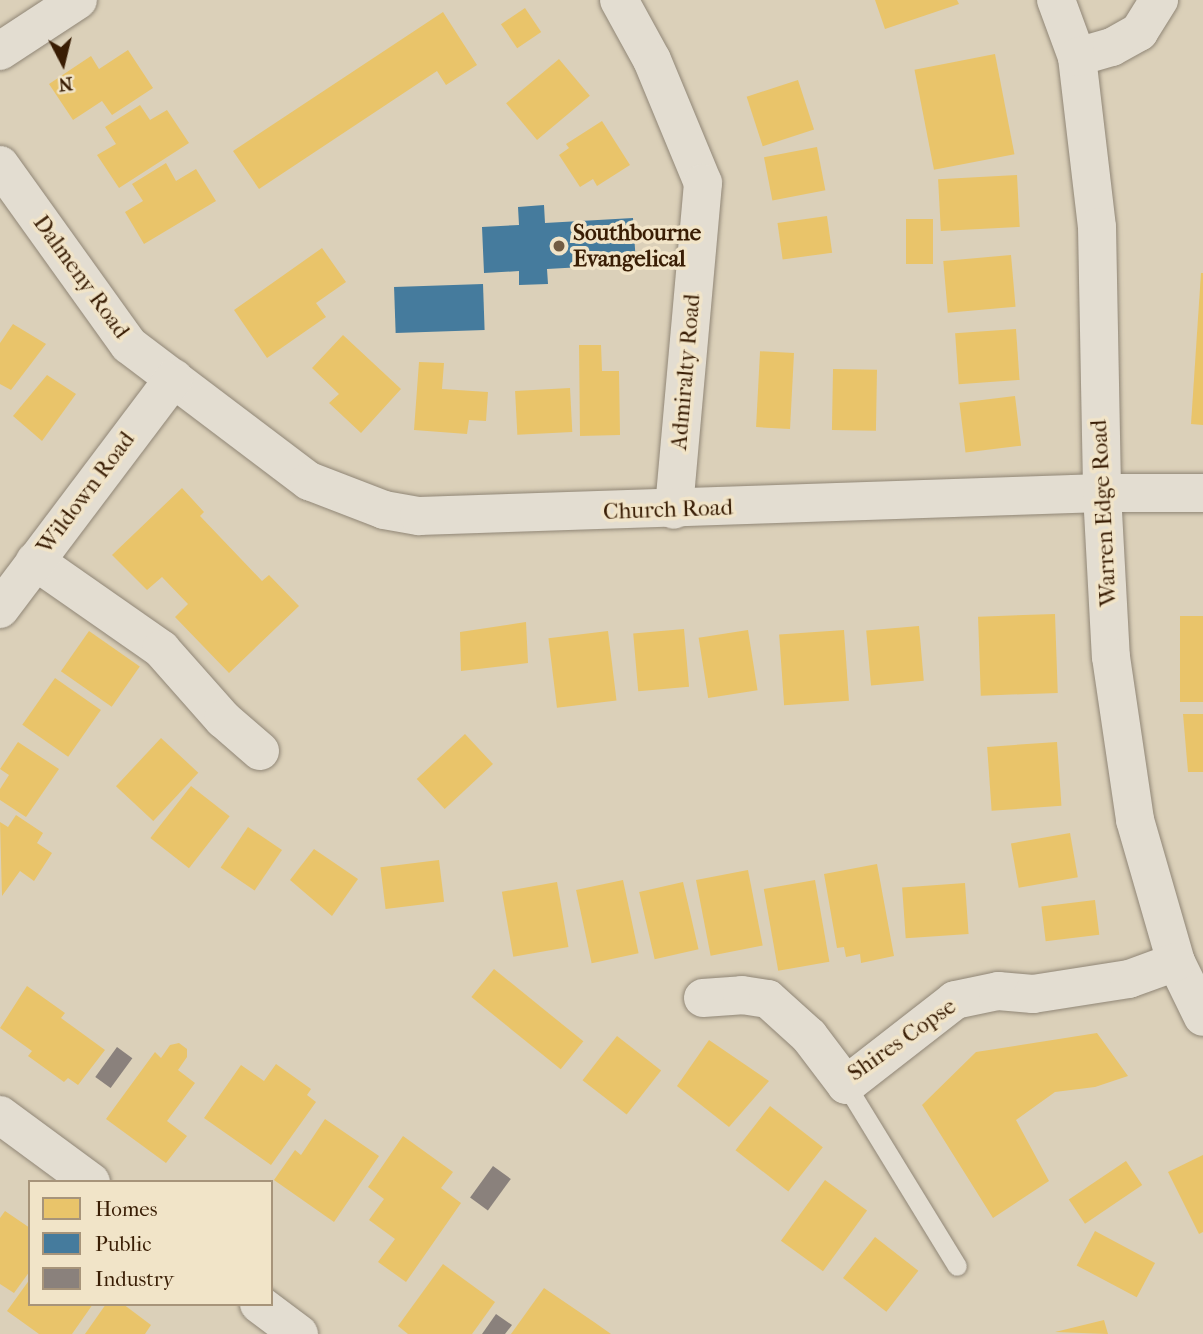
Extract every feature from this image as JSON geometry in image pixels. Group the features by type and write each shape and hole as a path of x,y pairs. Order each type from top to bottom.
{"street":[{"path":"0,51 78,0"},
{"name":"Admiralty Road","path":"619,0 652,60 703,183 674,510"},
{"name":"Warren Edge Road","path":"1056,0 1077,57 1097,227 1102,493 1111,657 1135,820 1176,962 1203,1017"},
{"path":"1077,57 1112,47 1139,32 1158,0"},
{"name":"Dalmeny Road","path":"0,165 130,345 174,378"},
{"name":"Church Road","path":"174,378 309,481 384,510 419,516 674,510 1102,493 1203,493"},
{"name":"Wildown Road","path":"0,609 174,378"},
{"path":"35,561 161,649 223,719 260,751"},
{"name":"Shires Copse","path":"703,998 742,995 768,999 809,1037 846,1085 955,1000 998,990 1033,994 1129,979 1176,962"},
{"path":"0,1115 88,1180"},
{"path":"262,1306 299,1334"}],"lane":[{"path":"846,1085 957,1266"}],"building: Homes":[{"path":"875,0 957,0 959,4 885,29"},
{"path":"525,8 541,32 517,48 501,24"},
{"path":"443,12 477,65 446,85 437,71 259,189 233,151"},
{"path":"128,50 153,88 112,115 102,101 73,120 49,84 91,56 99,69"},
{"path":"995,54 1014,154 934,170 915,70"},
{"path":"559,59 590,96 537,140 506,103"},
{"path":"798,80 814,129 763,146 747,97"},
{"path":"140,105 150,120 167,110 189,143 119,188 97,155 116,144 105,127"},
{"path":"602,121 630,165 597,186 593,179 580,187 559,155 569,148 566,144"},
{"path":"817,147 825,190 772,200 764,157"},
{"path":"166,163 176,181 196,169 216,201 144,244 125,212 143,201 132,184"},
{"path":"1017,175 1020,227 941,231 938,179"},
{"path":"827,216 832,253 783,260 777,223"},
{"path":"906,219 933,219 933,264 906,264"},
{"path":"322,248 346,282 316,303 326,317 267,358 234,310"},
{"path":"1011,255 1016,307 948,313 943,261"},
{"path":"1203,273 1203,425 1191,424"},
{"path":"13,324 46,344 11,390 0,384 0,343"},
{"path":"1016,329 1020,380 959,384 955,333"},
{"path":"343,335 401,389 361,433 329,403 339,394 312,368"},
{"path":"579,345 601,345 602,371 619,371 620,435 580,436"},
{"path":"760,351 794,353 790,429 756,427"},
{"path":"419,362 444,363 442,389 488,392 486,421 469,420 467,434 414,430"},
{"path":"833,369 877,370 876,431 832,430"},
{"path":"47,375 76,394 42,441 13,416"},
{"path":"570,388 572,432 517,435 515,391"},
{"path":"1015,396 1021,446 966,452 959,403"},
{"path":"182,488 204,512 200,516 262,581 269,575 299,606 229,673 175,617 188,604 162,577 147,590 112,555"},
{"path":"1055,614 1058,693 981,696 978,617"},
{"path":"1180,616 1203,616 1203,702 1180,702"},
{"path":"526,622 528,663 461,671 460,632"},
{"path":"919,626 924,681 871,685 866,631"},
{"path":"684,629 689,687 638,691 633,633"},
{"path":"748,630 758,690 708,698 699,638"},
{"path":"844,630 849,701 784,705 779,635"},
{"path":"89,631 140,667 112,707 61,671"},
{"path":"608,631 617,700 557,708 548,638"},
{"path":"55,678 101,710 68,757 22,725"},
{"path":"1183,714 1203,714 1203,772 1188,772"},
{"path":"465,734 493,764 445,809 417,779"},
{"path":"161,738 198,773 153,821 116,786"},
{"path":"18,742 59,769 26,817 0,800 0,789 9,775 0,769"},
{"path":"1057,742 1061,806 992,811 987,747"},
{"path":"191,786 230,816 189,868 150,838"},
{"path":"16,815 43,833 37,843 52,853 34,881 20,871 2,896 0,822 8,827"},
{"path":"248,827 282,850 255,891 221,868"},
{"path":"1070,833 1078,877 1019,888 1011,843"},
{"path":"314,849 358,879 332,916 290,880"},
{"path":"439,860 444,902 386,909 380,867"},
{"path":"877,864 894,956 861,963 860,954 846,957 844,947 837,948 824,874"},
{"path":"748,870 763,946 711,956 696,880"},
{"path":"623,880 639,953 592,963 576,890"},
{"path":"815,880 829,962 778,971 764,889"},
{"path":"557,882 568,947 513,957 502,892"},
{"path":"683,882 699,949 655,959 639,892"},
{"path":"965,883 969,934 906,938 902,887"},
{"path":"1095,900 1099,935 1046,941 1041,907"},
{"path":"494,969 583,1041 561,1069 471,997"},
{"path":"27,986 65,1013 61,1018 105,1050 78,1085 68,1078 64,1082 28,1056 32,1051 0,1028"},
{"path":"1097,1033 1128,1076 1095,1087 1055,1092 1016,1120 1049,1181 993,1218 922,1105 976,1052"},
{"path":"617,1036 661,1070 627,1115 583,1080"},
{"path":"709,1040 769,1081 729,1127 677,1086"},
{"path":"179,1043 187,1049 187,1057 178,1070 195,1083 167,1121 187,1136 166,1163 106,1119 155,1052 161,1058 170,1045"},
{"path":"276,1064 311,1089 307,1095 316,1102 271,1165 204,1118 241,1065 264,1081"},
{"path":"770,1106 823,1147 788,1191 736,1150"},
{"path":"325,1119 379,1156 334,1222 274,1180 295,1150 301,1155"},
{"path":"403,1136 453,1172 441,1188 461,1203 406,1282 378,1262 395,1239 369,1220 384,1199 368,1187"},
{"path":"1203,1155 1203,1232 1199,1234 1168,1172"},
{"path":"1126,1161 1142,1185 1085,1224 1069,1200"},
{"path":"825,1180 867,1211 823,1271 781,1241"},
{"path":"5,1211 28,1227 28,1274 14,1293 0,1284 0,1218"},
{"path":"1095,1231 1155,1263 1137,1297 1077,1265"},
{"path":"875,1237 918,1271 886,1312 843,1278"},
{"path":"443,1264 495,1302 472,1334 408,1334 398,1326"},
{"path":"28,1282 28,1306 92,1306 72,1334 39,1334 7,1311"},
{"path":"544,1288 594,1322 611,1334 511,1334"},
{"path":"105,1306 126,1306 151,1325 145,1334 85,1334"},
{"path":"1104,1320 1108,1334 1055,1332"}],"building: Public":[{"name":"Southbourne Evangelical","path":"544,205 545,223 633,218 636,264 547,269 548,284 519,285 519,271 484,273 482,227 519,225 518,207"},
{"path":"483,284 485,330 396,333 394,287"}],"building: Industry":[{"path":"117,1047 132,1058 111,1088 95,1077"},
{"path":"493,1166 511,1179 488,1210 470,1198"},
{"path":"496,1314 512,1325 505,1334 482,1334"}],"place":[{"name":"Southbourne Evangelical","path":"559,246"}]}
